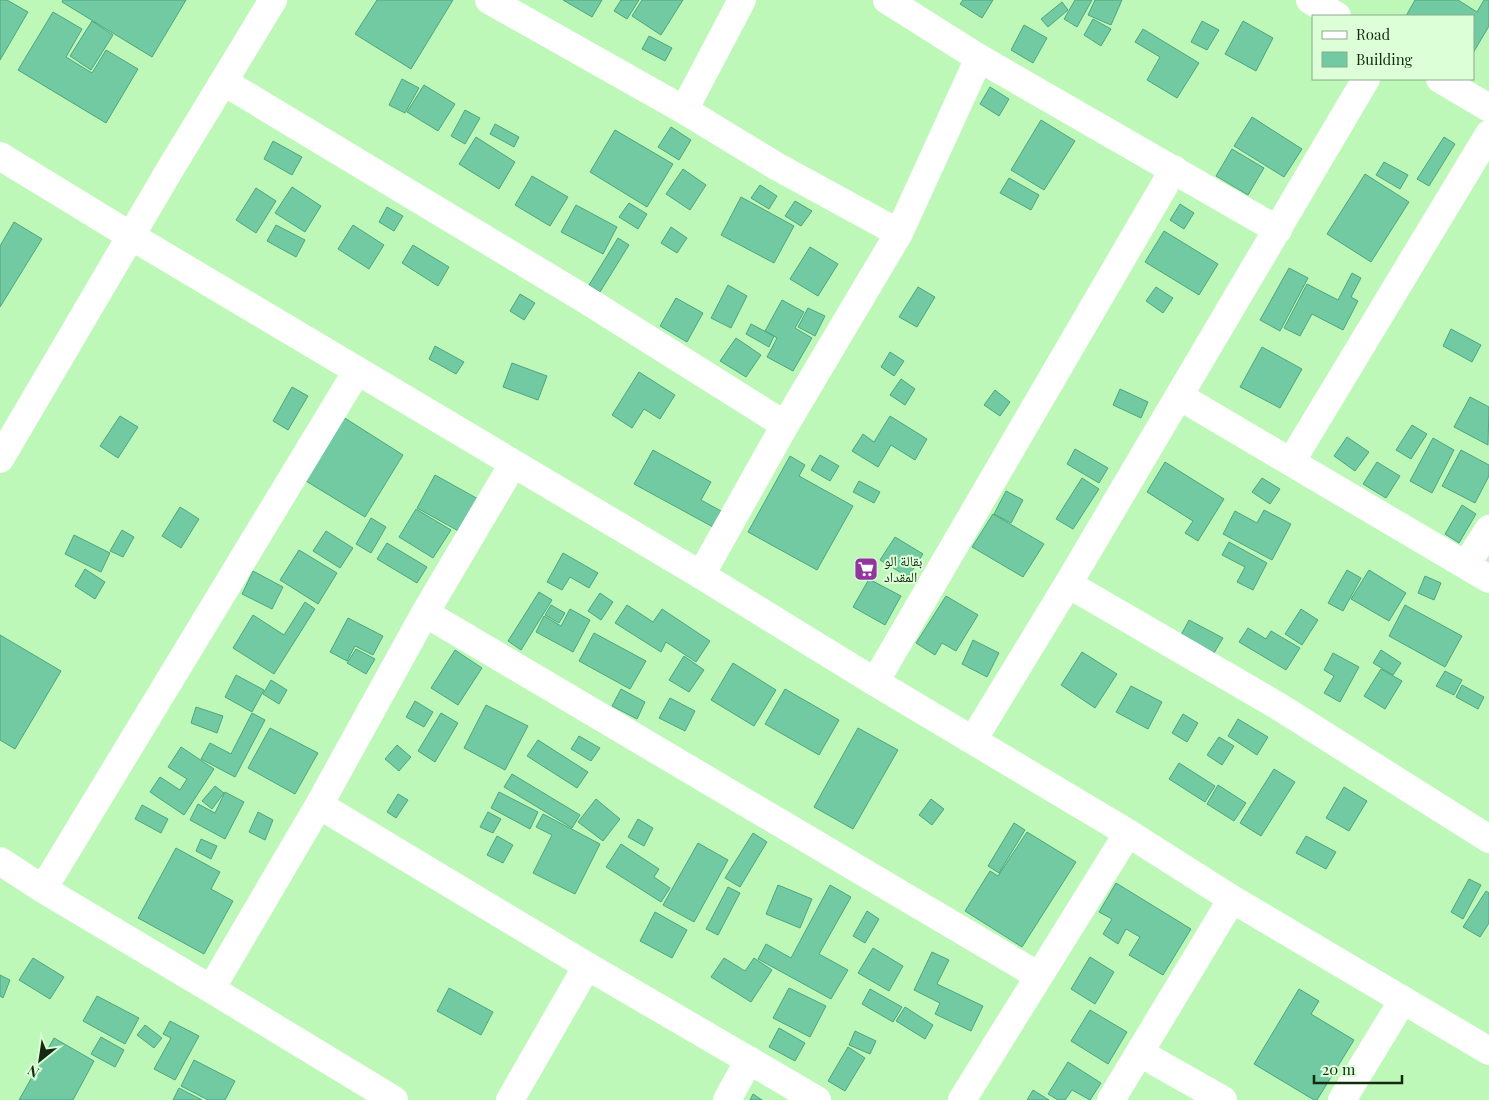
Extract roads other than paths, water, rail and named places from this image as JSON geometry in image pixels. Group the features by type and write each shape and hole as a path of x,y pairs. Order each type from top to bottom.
{"main road":[{"path":"489,0 684,110 776,166 899,233"},
{"path":"684,110 742,0"},
{"path":"887,0 979,58 1278,230"},
{"path":"1310,0 1335,15"},
{"path":"0,460 224,82 265,3"},
{"path":"701,575 785,425 899,233 979,58"},
{"path":"973,740 1068,584 1365,80"},
{"path":"1442,80 1489,108"},
{"path":"224,82 583,298 785,425"},
{"path":"1291,462 1489,134"},
{"path":"0,156 701,575 875,682 1128,833 1232,899 1489,1051"},
{"path":"875,682 1174,169"},
{"path":"43,889 357,371"},
{"path":"1179,396 1489,578"},
{"path":"212,989 319,805 425,613 513,464"},
{"path":"1466,565 1489,529"},
{"path":"1068,584 1278,706 1489,839"},
{"path":"425,613 1039,976"},
{"path":"319,805 587,966 817,1100"},
{"path":"962,1100 1128,833"},
{"path":"0,861 43,889 394,1100"},
{"path":"1111,1100 1232,899"},
{"path":"510,1100 587,966"},
{"path":"1342,1100 1403,1000"},
{"path":"1140,1053 1223,1100"},
{"path":"727,1100 749,1060"}],"place":[{"name":"بقالة الو المقداد","path":"866,569"}]}
